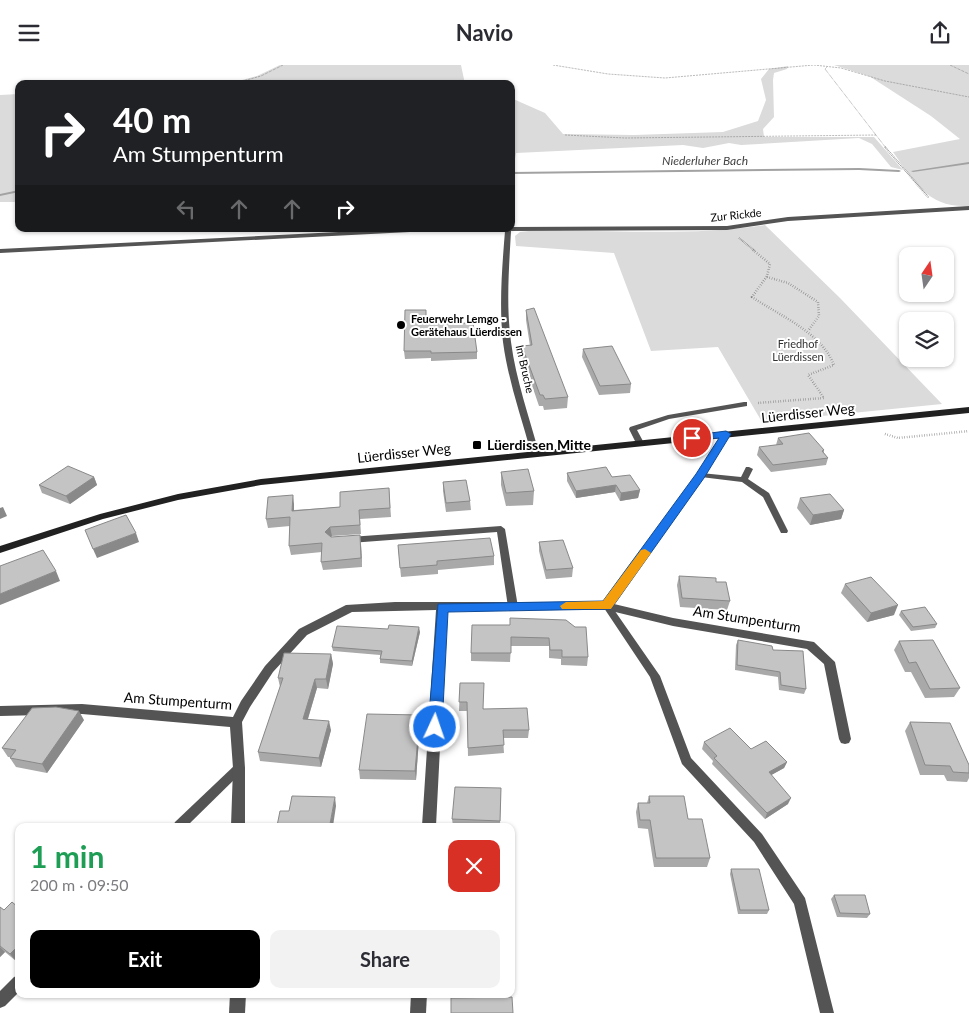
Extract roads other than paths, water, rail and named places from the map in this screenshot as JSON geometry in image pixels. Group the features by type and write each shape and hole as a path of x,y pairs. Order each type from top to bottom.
{"main road":[{"name":"Lüerdisser Weg","path":"0,550 100,517 178,497 261,482 969,410"}],"street":[{"name":"Zur Rickde","path":"515,229 727,228 788,219 969,208"},
{"path":"0,251 370,232"},
{"name":"Im Bruche","path":"508,232 505,311 507,340 515,383 535,453"},
{"path":"607,605 701,475 726,434"},
{"name":"Am Stumpenturm","path":"0,711 82,709 236,722 245,704 269,669 303,632 350,608 607,605 674,622 810,645 829,662 845,739"},
{"path":"429,823 442,607"},
{"path":"236,722 239,768 238,823"},
{"path":"238,998 238,1013"},
{"path":"418,1013 419,998"}],"lane":[{"path":"640,443 633,429 668,417 744,404"},
{"path":"744,480 749,469"},
{"path":"701,475 744,480 766,495 784,531"},
{"path":"342,541 502,529 513,607"},
{"path":"607,605 655,676 686,761 758,838 800,902 827,1013"},
{"path":"182,823 239,768"},
{"path":"0,1001 15,986"}],"waterway":[{"path":"913,171 969,163"},
{"name":"Niederluher Bach","path":"515,173 859,169 899,171"},
{"name":"Niederluher Bach","path":"0,195 15,192"}],"place":[{"name":"Feuerwehr Lemgo - Gerätehaus Lüerdissen","path":"401,325"},
{"name":"Lüerdissen Mitte","path":"477,445"}],"park label":[{"name":"Friedhof Lüerdissen","path":"798,350"}]}
